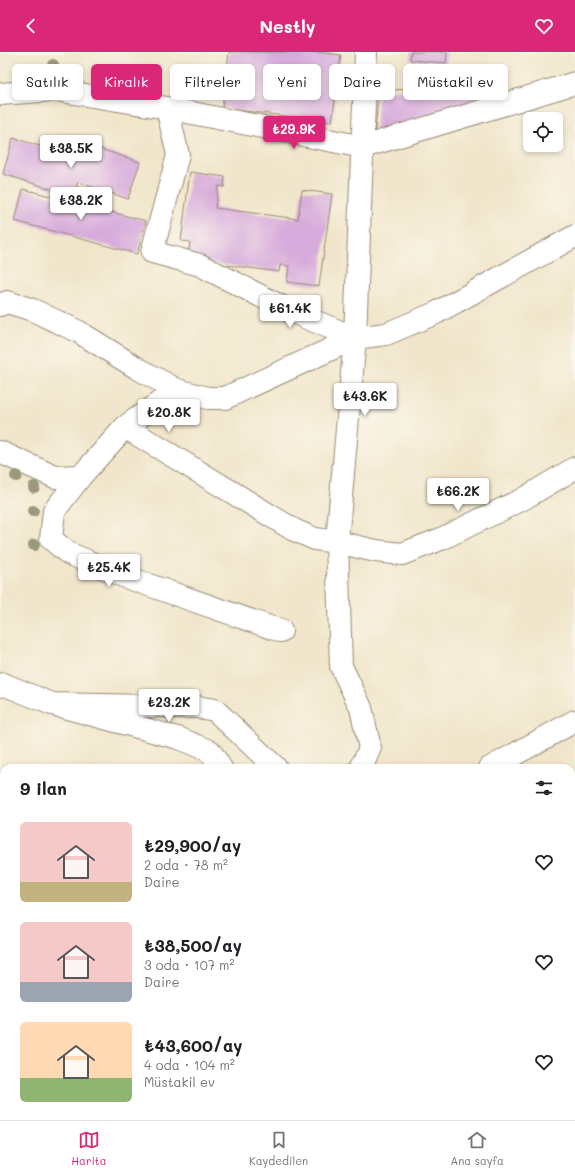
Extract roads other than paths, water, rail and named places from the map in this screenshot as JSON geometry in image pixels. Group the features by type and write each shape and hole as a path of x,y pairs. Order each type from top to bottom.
{"street":[{"path":"363,764 370,748 361,708 341,666 337,542 355,338 366,52"},
{"path":"0,94 54,90 167,108 363,147 575,83"},
{"path":"167,108 178,155 152,252 200,265 290,310 355,338"},
{"path":"0,305 7,302 33,310 79,332 176,390 208,398 225,398 355,338 386,334 436,313 575,236"},
{"path":"176,390 125,426 81,476 54,512 51,539 68,553 123,576 281,632"},
{"path":"125,426 294,530 315,539 337,542 376,552 402,554 441,540 509,506 575,468"},
{"path":"0,452 55,477 81,476"},
{"path":"1,685 52,704 178,738 210,751 218,764"},
{"path":"52,704 197,707 215,710 272,764"},
{"path":"497,764 575,721"}]}
